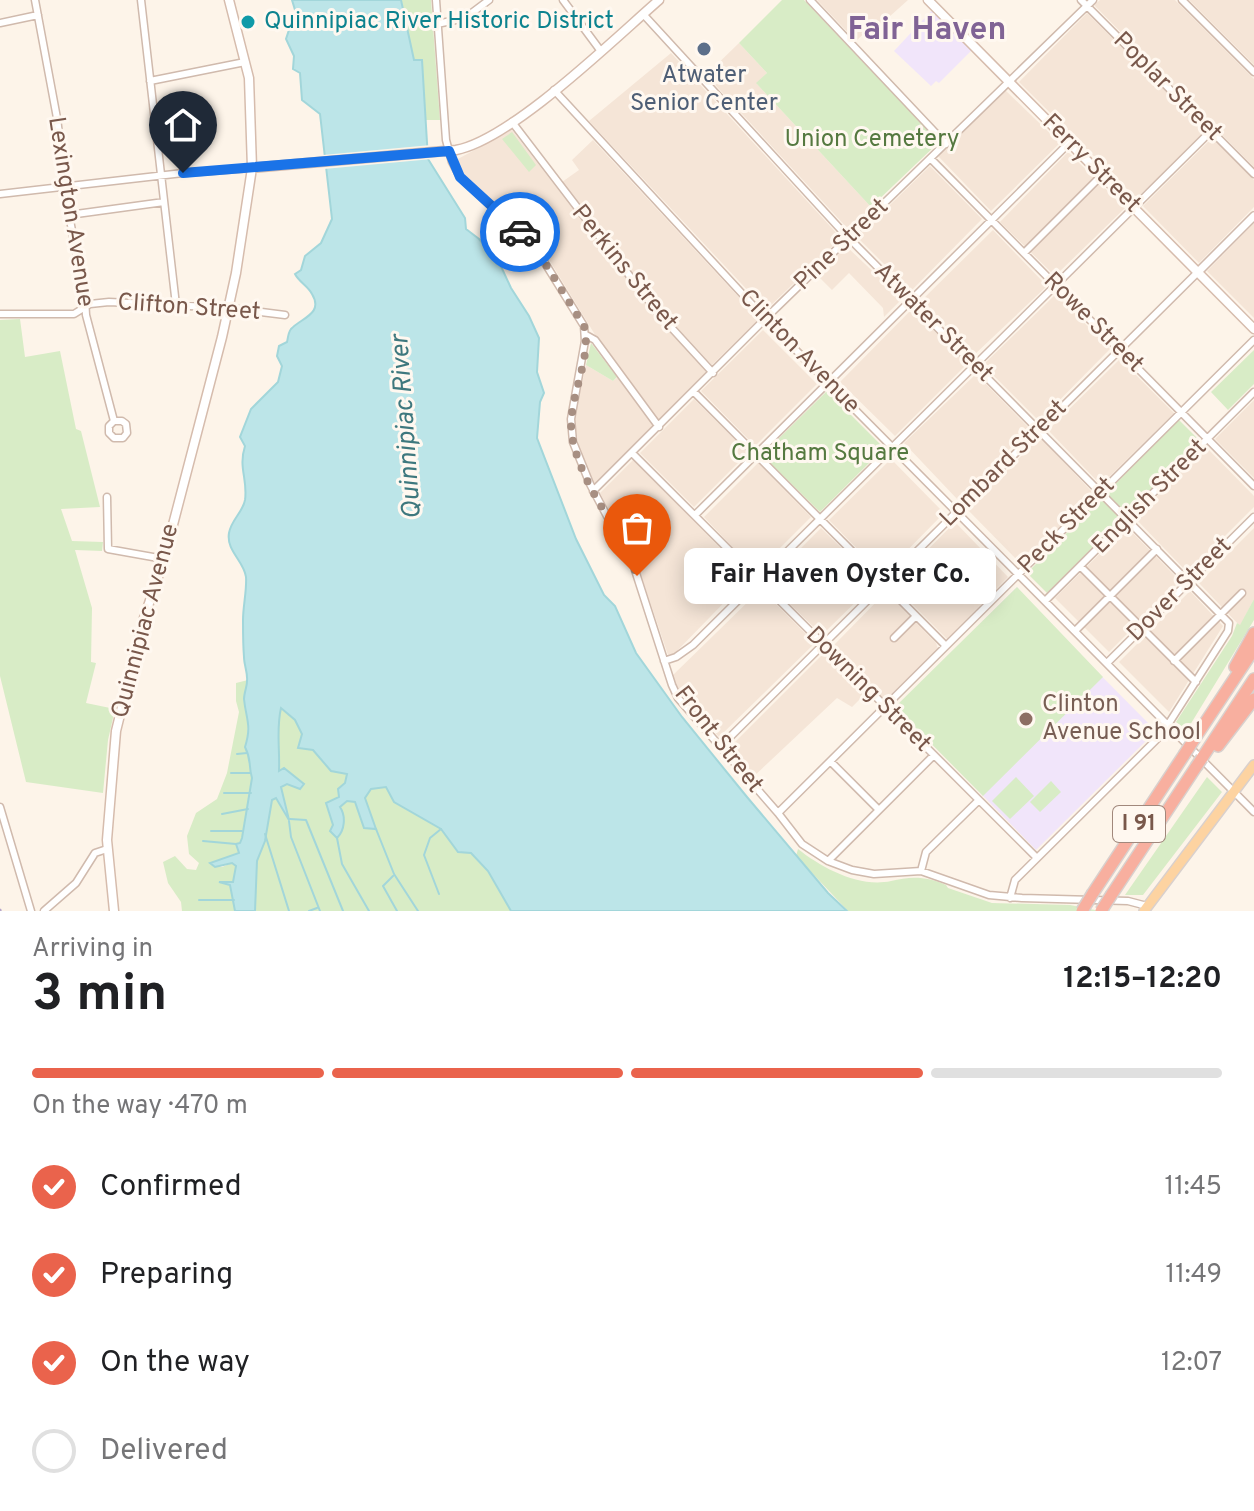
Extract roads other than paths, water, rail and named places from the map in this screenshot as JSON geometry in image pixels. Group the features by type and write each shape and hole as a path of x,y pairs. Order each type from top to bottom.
{"highway":[{"path":"1233,682 1236,663 1254,633"},
{"name":"I 91","path":"1082,911 1254,649"},
{"name":"I 91","path":"1101,911 1254,679"},
{"path":"1203,757 1254,699"}],"main road":[{"name":"Quinnipiac Avenue","path":"114,911 107,849 116,731 144,618 164,559 231,308 252,168 250,96 229,0"},
{"path":"252,168 449,151 470,146 512,122 554,90 659,0"},
{"name":"Ferry Street","path":"928,0 1254,329"},
{"path":"1145,908 1254,765"}],"street":[{"name":"Lexington Avenue","path":"35,0 57,118 85,307 98,370 114,421"},
{"path":"141,0 176,305"},
{"path":"436,0 449,151 460,177 535,247 581,319 586,335 595,340 659,427"},
{"path":"437,24 465,18 489,0"},
{"path":"563,0 600,50"},
{"path":"810,0 946,144"},
{"path":"1182,0 1254,72"},
{"name":"Pine Street","path":"593,491 1087,2"},
{"name":"Poplar Street","path":"1087,2 1254,174"},
{"name":"Atwater Street","path":"643,14 849,237 1221,614 1230,625 1196,682"},
{"path":"0,23 38,15"},
{"path":"150,81 245,62"},
{"name":"Clinton Avenue","path":"554,90 828,383 1254,812"},
{"name":"Perkins Street","path":"512,122 658,313 713,373"},
{"path":"664,661 693,645 1211,131"},
{"path":"695,515 1070,142"},
{"name":"Rowe Street","path":"931,159 1254,486"},
{"path":"0,194 252,168"},
{"path":"1024,253 1102,175"},
{"path":"69,215 164,202"},
{"name":"Lombard Street","path":"721,746 1254,216"},
{"name":"Clifton Street","path":"1,311 67,315 93,303 109,302 231,308 285,315"},
{"name":"Front Street","path":"586,335 572,412 571,431 577,455 634,567 678,698 802,844 828,861 852,870 874,874 921,871 977,892 1010,898 1128,901 1145,908"},
{"name":"Peck Street","path":"778,813 1254,340"},
{"path":"694,392 946,646"},
{"name":"English Street","path":"1045,601 1254,392"},
{"name":"Downing Street","path":"632,453 1037,858"},
{"path":"107,497 108,549 164,559"},
{"name":"Dover Street","path":"1107,663 1254,517"},
{"path":"1075,631 1157,549"},
{"path":"1010,898 1015,880 1162,734 1196,682 1080,566"},
{"path":"1174,661 1242,593"},
{"path":"894,638 916,616"},
{"path":"828,861 934,755"},
{"path":"831,762 879,810"},
{"path":"921,871 926,852 979,800"},
{"path":"0,807 31,911"},
{"path":"44,911 76,883 95,853 107,849"}],"water":[{"name":"Quinnipiac River","path":"292,0 401,0 414,60 422,60 428,159 465,218 466,229 499,262 539,338 537,372 544,393 540,402 537,438 576,539 604,595 615,606 636,653 682,717 828,893 847,911 511,911 488,871 471,853 458,852 441,829 394,802 386,787 371,789 365,798 376,829 364,828 355,802 347,801 340,807 344,823 337,838 330,831 333,825 326,803 339,797 338,789 345,783 347,774 331,771 313,750 298,748 302,734 295,720 281,708 279,771 284,768 304,784 300,789 287,784 281,787 289,820 276,798 272,800 265,841 257,861 255,911 235,911 230,885 219,882 233,882 236,866 232,863 215,867 210,863 239,853 236,844 242,838 252,778 245,747 248,727 244,699 247,678 243,634 246,577 229,539 230,528 245,500 242,461 245,446 240,437 251,409 278,382 282,366 277,356 279,346 287,342 291,329 313,311 315,301 312,294 295,274 301,270 305,256 321,243 332,219 320,114 302,100 300,73 293,69 294,56 286,39 292,21 298,20"}],"waterway":[{"path":"237,754 247,753"},
{"path":"231,773 250,773"},
{"path":"224,793 251,793"},
{"path":"222,814 248,809"},
{"path":"290,819 306,820 343,911"},
{"path":"289,821 291,837 320,911"},
{"path":"376,829 394,874 418,911"},
{"path":"439,894 424,855 430,838 441,829"},
{"path":"211,831 242,831"},
{"path":"265,834 289,911"},
{"path":"337,838 342,864 369,911"},
{"path":"203,841 236,844"},
{"path":"393,876 383,886 397,911"},
{"path":"199,900 234,900"},
{"path":"309,911 317,908"}],"place":[{"name":"Quinnipiac River Historic District","path":"248,22"},
{"name":"Atwater Senior Center","path":"704,49"},
{"name":"Fair Haven Oyster Co.","path":"637,576"},
{"name":"Clinton Avenue School","path":"1026,719"}],"district":[{"name":"Fair Haven","path":"927,31"}],"park label":[{"name":"Union Cemetery","path":"872,140"},
{"name":"Chatham Square","path":"820,454"}]}
